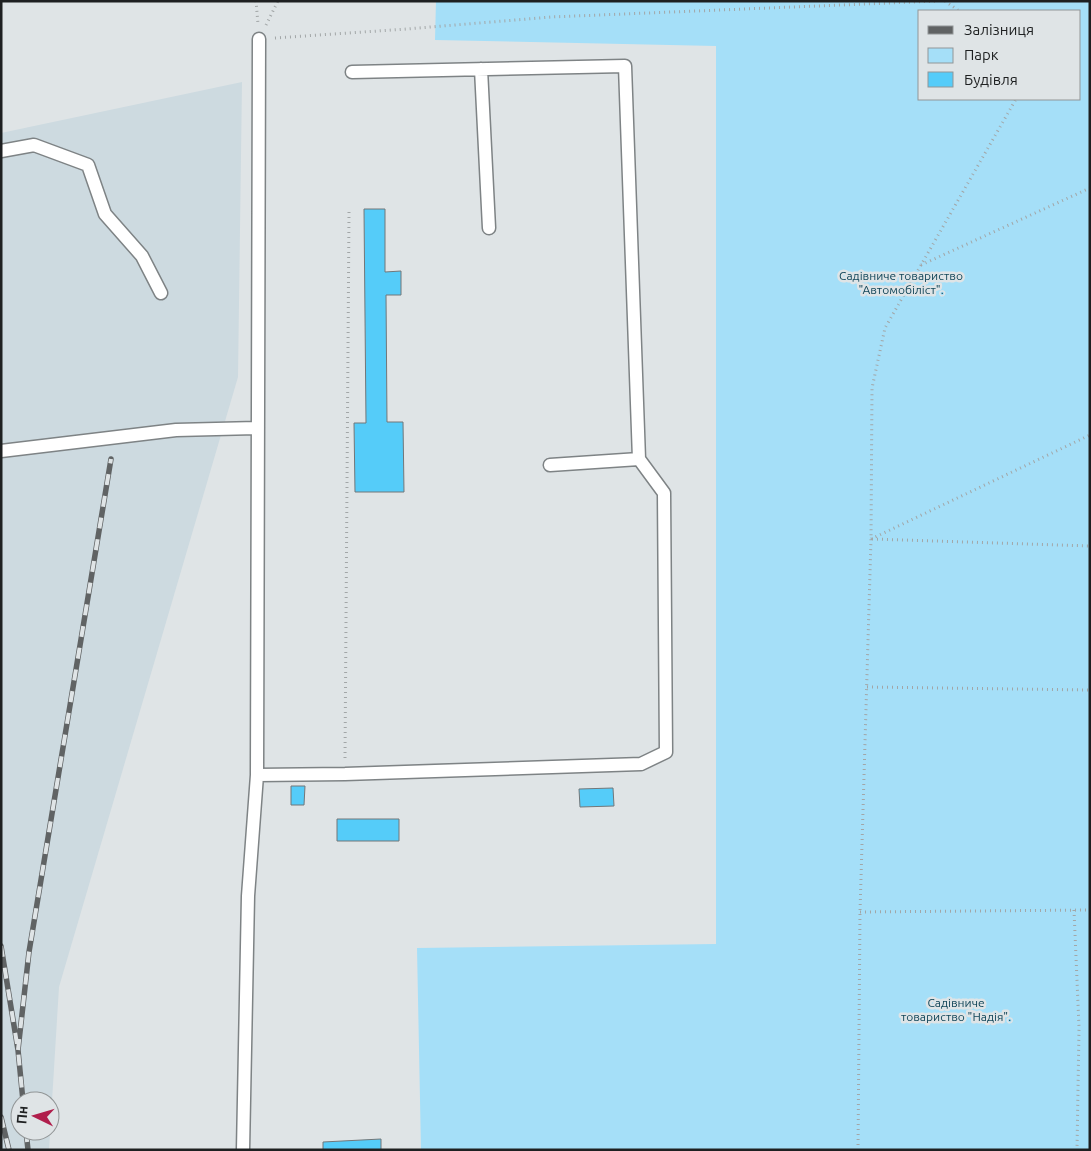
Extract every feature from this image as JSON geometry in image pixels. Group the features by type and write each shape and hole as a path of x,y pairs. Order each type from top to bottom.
{"lane":[{"path":"243,1150 248,896 257,775 259,39"},
{"path":"257,775 345,774 641,764 666,752 664,493 639,459 625,66 352,72"},
{"path":"482,69 488,228"},
{"path":"1,151 34,145 88,165 105,214 142,256 161,293"},
{"path":"1,450 176,430 258,428"},
{"path":"550,465 639,459"}],"path":[{"path":"259,39 278,1"},
{"path":"259,39 407,29 551,16 938,1"},
{"path":"945,1 958,10"},
{"path":"858,1150 860,912 871,538 872,388 885,328 1015,100"},
{"path":"920,266 1090,188"},
{"path":"345,774 349,212"},
{"path":"871,538 1090,435"},
{"path":"871,538 1090,546"},
{"path":"867,687 1090,690"},
{"path":"1074,910 1079,1027 1077,1150"},
{"path":"860,912 1090,910"}],"shaded area":[{"path":"242,82 238,377 59,987 53,1091 10,1091 10,1141 50,1141 49,1150 1,1150 1,133"}],"green space":[{"name":"Садівниче товариство \"Автомобіліст\".","path":"436,1 1090,1 1090,1150 421,1150 417,948 716,944 716,46 435,40"}],"building":[{"path":"364,209 385,209 385,272 401,271 401,295 386,295 387,422 403,422 404,492 355,492 354,423 366,423"},
{"path":"291,786 305,786 304,805 291,805"},
{"path":"613,788 614,806 580,807 579,789"},
{"path":"337,819 399,819 399,841 337,841"},
{"path":"381,1139 381,1150 323,1150 323,1142"}],"railway":[{"path":"18,1050 29,952 111,459"},
{"path":"1,946 18,1050 22,1091"},
{"path":"1,1117 9,1150"},
{"path":"27,1141 28,1150"}],"park label":[{"name":"Садівниче товариство \"Надія\".","path":"956,1010"}]}
